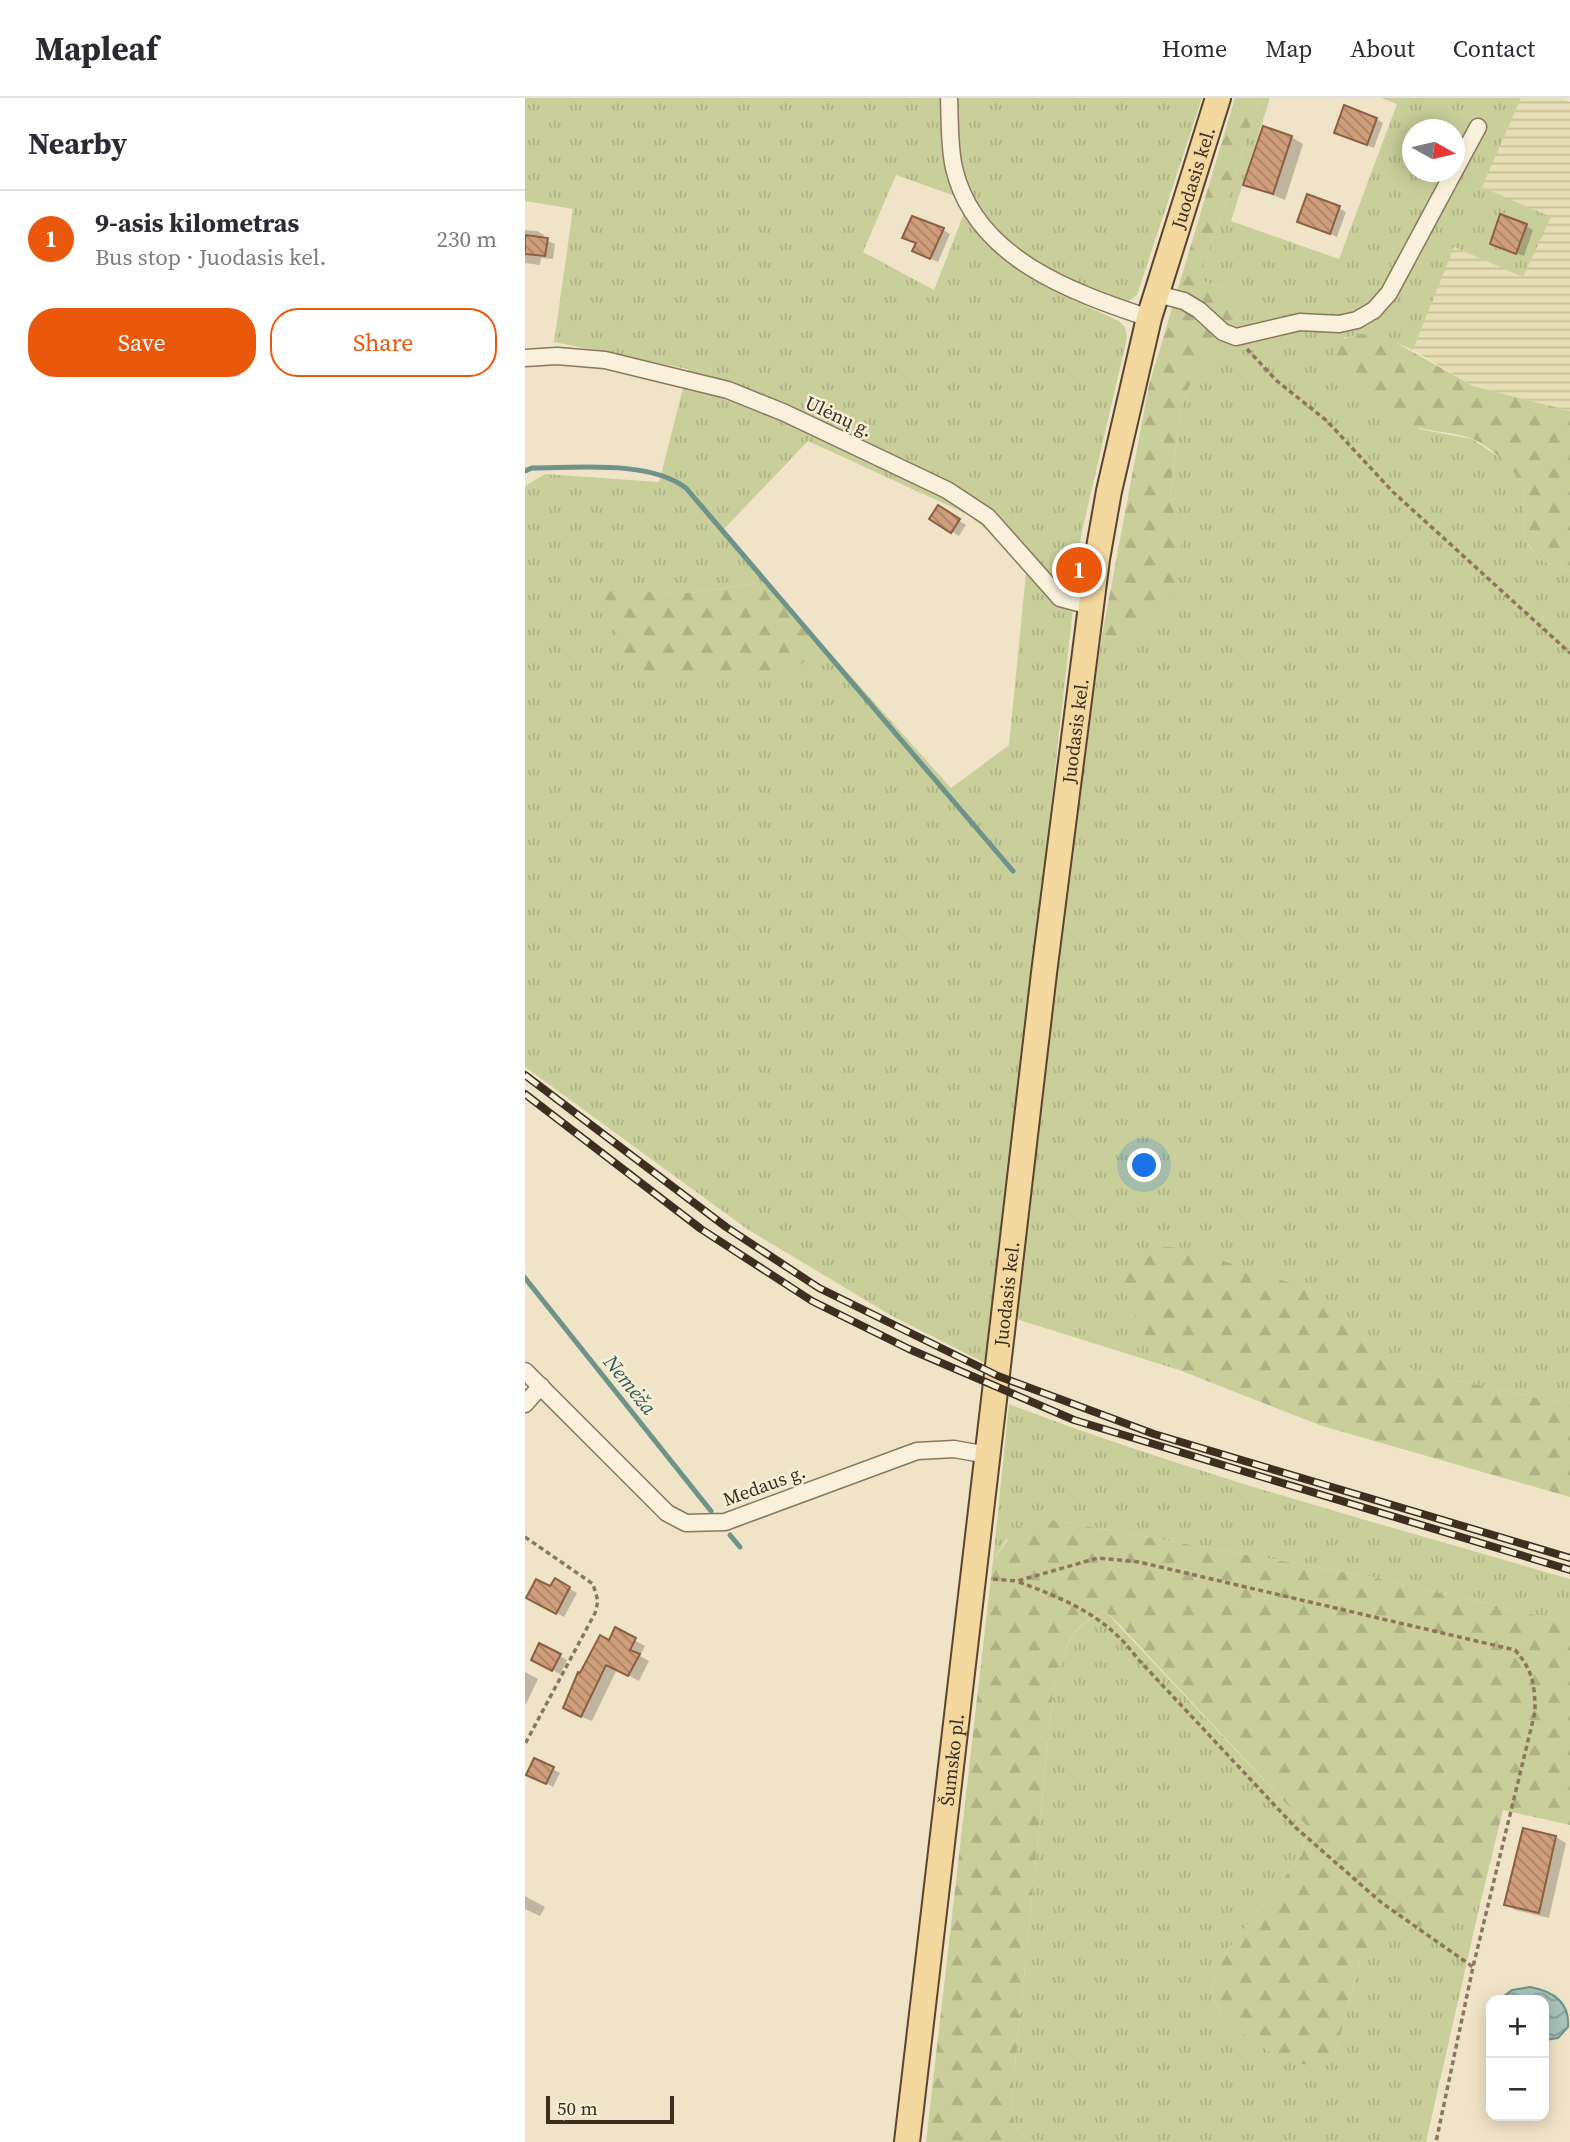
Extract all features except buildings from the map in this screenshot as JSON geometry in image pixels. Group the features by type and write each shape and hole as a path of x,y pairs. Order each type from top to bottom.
{"main road":[{"name":"Juodasis kel.","path":"998,1376 1090,607 1109,491 1149,318 1218,98"},
{"name":"Šumsko pl.","path":"907,2142 998,1376"}],"street":[{"path":"949,98 954,167 966,201 986,234 1025,266 1120,309 1149,318"},
{"path":"1157,294 1184,301 1199,310 1223,332 1236,337 1300,322 1339,324 1357,320 1374,310 1395,283 1478,127"},
{"name":"Ulėnų g.","path":"525,358 557,356 605,360 728,390 785,414 947,490 988,517 1060,598 1090,607"},
{"name":"Medaus g.","path":"525,1371 667,1513 686,1523 725,1522 917,1451 954,1449 988,1455"},
{"path":"525,1404 541,1386"}],"path":[{"path":"1236,337 1277,381 1327,421 1393,492 1570,653"},
{"path":"525,1537 593,1584 598,1601 595,1613 525,1744"},
{"path":"1017,1581 1098,1558 1139,1562 1515,1650 1528,1664 1535,1687 1535,1712 1473,1967 1436,2142"},
{"path":"974,1577 1017,1581 1051,1594 1119,1633 1137,1658 1296,1827 1383,1903 1473,1967"}],"shaded area":[{"path":"1521,98 1560,98 1570,102 1570,411 1473,386 1413,350 1453,247 1523,276 1481,187"}],"green space":[{"path":"525,98 942,98 947,171 955,196 896,175 863,252 934,290 965,211 979,233 1013,266 1031,279 1119,321 1125,327 1127,338 1081,536 989,1365 892,1316 747,1229 525,1067 525,486 545,474 659,482 688,369 554,342 573,209 525,201","holes":["808,441 969,515 998,539 1026,573 1009,745 951,788 823,645 791,674 601,592 691,593 766,582 722,531"]},
{"path":"956,98 1202,98 1137,295 1127,302 1109,299 1021,253 996,230 965,185 958,160"},
{"path":"1235,98 1260,98 1199,280 1239,294 1239,315 1193,378 1181,406 1170,493 1181,544 1180,574 1169,598 1143,631 1118,638 1102,635 1149,385"},
{"path":"1260,98 1270,98 1231,221 1339,259 1397,104 1381,98 1521,98 1482,187 1551,217 1523,277 1454,247 1413,350 1379,337 1343,338 1419,429 1472,439 1503,460 1523,483 1525,540 1539,559 1570,571 1570,1405 1428,1374 1395,1363 1370,1345 1342,1311 1141,1331 1179,1370 1016,1319 1066,887 1102,635 1118,638 1174,512 1170,493 1181,406 1193,378 1239,315 1239,294 1199,280"},
{"path":"1361,334 1386,337 1473,386 1570,411 1570,571 1539,559 1525,539 1523,483 1492,451 1470,438 1414,427 1396,420 1369,402 1331,363 1334,350 1340,342"},
{"path":"766,582 823,645 791,674 628,671 601,591 691,593"},
{"path":"1153,1246 1184,1248 1318,1292 1342,1311 1370,1345 1396,1363 1428,1374 1570,1405 1570,1497 1322,1426 1179,1370 1141,1331 1121,1281 1132,1252"},
{"path":"1009,1404 1217,1476 1570,1579 1570,1623 1367,1576 1046,1519 1006,1540 993,1560"},
{"path":"1046,1519 1367,1576 1570,1623 1570,1825 1503,1810 1481,1900 1378,1943 1361,1958 1335,2055 1316,2066 1283,2061 1224,2020 1211,1994 1218,1962 1302,1855 1307,1826 1105,1611 1083,1624 1070,1639 1054,1682 1011,2104 1015,2127 1031,2142 926,2142 993,1560 1017,1527"},
{"path":"1105,1611 1307,1826 1302,1855 1218,1962 1211,1994 1224,2020 1283,2061 1335,2055 1361,1958 1377,1943 1481,1900 1426,2142 1031,2142 1015,2127 1011,2104 1054,1682 1070,1639 1083,1624"}],"water":[{"path":"1530,1987 1552,1995 1563,2004 1568,2027 1558,2038 1549,2039 1549,1995 1506,1995 1512,1990"}],"waterway":[{"path":"525,471 532,468 570,467 633,469 671,479 686,488 1013,871"},
{"name":"Nemėža","path":"525,1278 711,1511"},
{"name":"Nemėža","path":"730,1535 740,1547"}],"railway":[{"path":"525,1075 726,1227 819,1288 998,1376 1154,1434 1570,1558"},
{"path":"525,1094 701,1229 812,1301 909,1349 1074,1420 1570,1570"}],"place":[{"name":"9-asis kilometras","path":"1079,570"}]}
